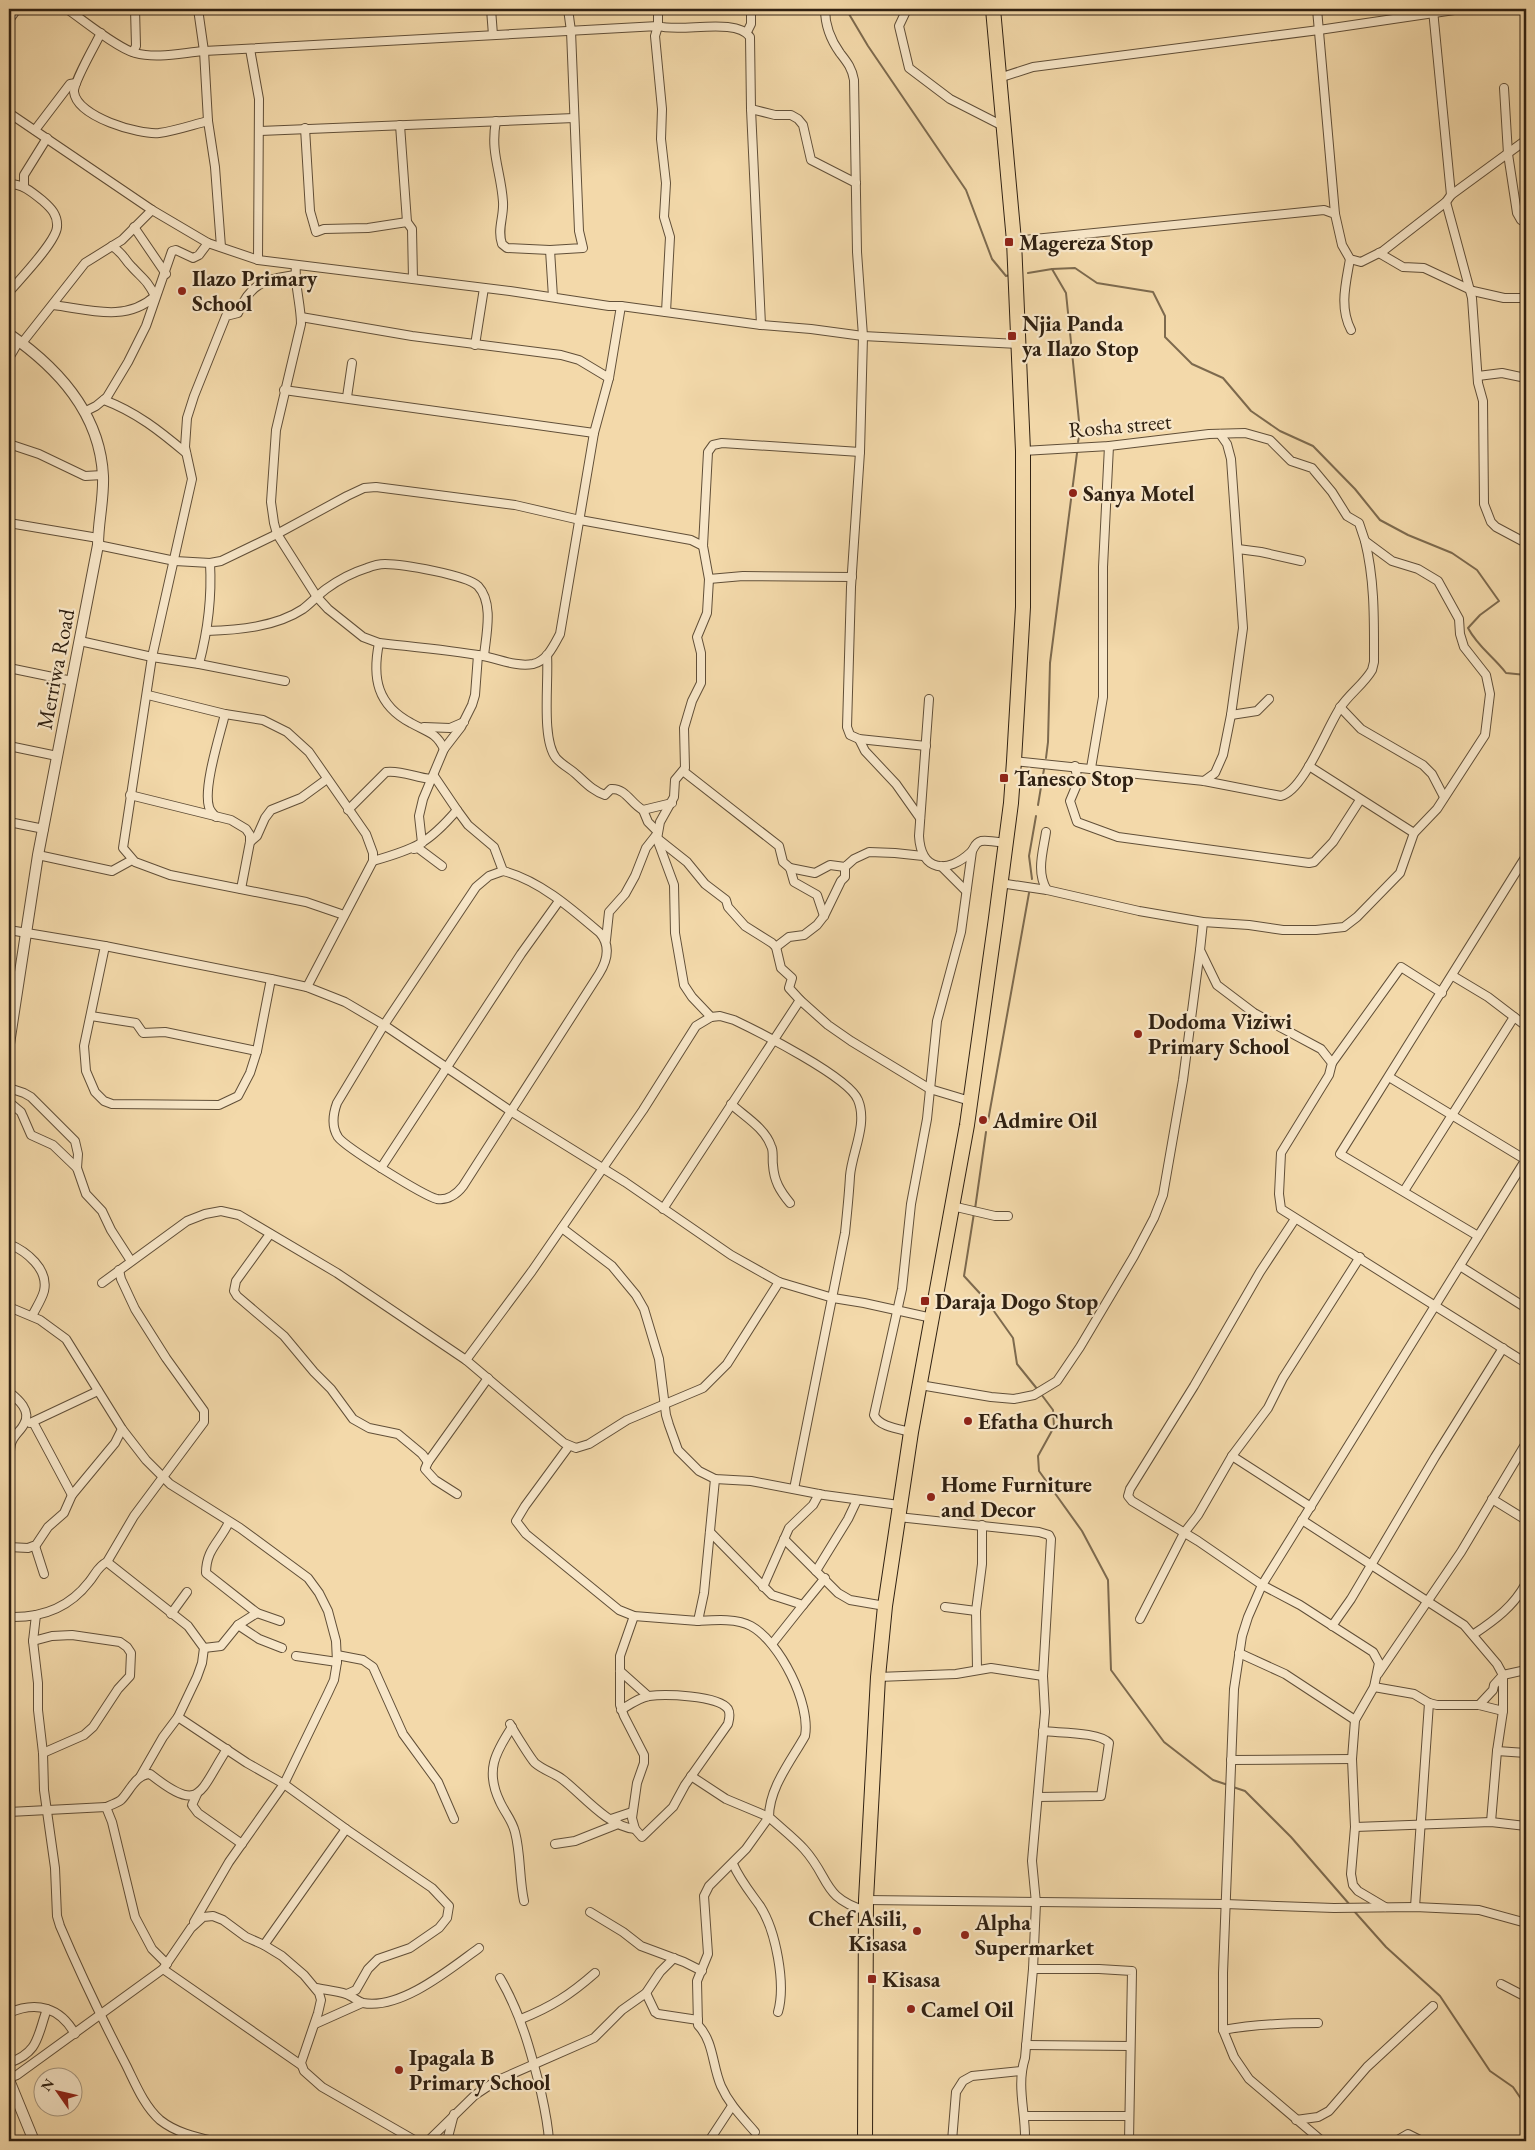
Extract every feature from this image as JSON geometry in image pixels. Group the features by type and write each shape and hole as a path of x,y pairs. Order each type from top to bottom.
{"highway":[{"path":"865,2141 866,1906 878,1677 885,1606 898,1511 932,1318 958,1207 970,1101 986,997 1014,761 1023,607 1023,450 1020,344 1014,241 993,9"}],"street":[{"path":"9,20 16,9"},
{"path":"67,9 101,33 133,52 155,56 204,51 658,26 671,28 732,28 747,32 752,42 751,109 761,325"},
{"path":"133,52 136,46 135,9"},
{"path":"198,9 204,51 208,121 215,167 221,247"},
{"path":"491,9 493,35"},
{"path":"496,121 493,140 503,199 499,230 502,244 507,248 550,250 582,248 579,231 571,31 568,9"},
{"path":"658,9 658,26 655,36 662,110 661,139 666,183 664,216 670,236 666,312"},
{"path":"747,32 751,24 750,9"},
{"path":"825,9 825,23 828,30 838,50 853,70 858,252 863,336 860,452 852,577 847,727 850,735 859,739 926,746"},
{"path":"907,9 899,26 909,68 950,99 1003,126"},
{"path":"1317,9 1335,214 1342,246 1350,259 1344,306 1346,321 1351,330"},
{"path":"999,78 1033,67 1319,30 1433,11 1461,9"},
{"path":"1433,11 1451,195"},
{"path":"101,33 76,83 74,93 81,103 99,119 111,124 157,133 208,121"},
{"path":"250,49 259,99 258,260"},
{"path":"35,130 70,84 76,83"},
{"path":"1504,88 1508,154 1517,213 1521,220 1526,223"},
{"path":"751,109 775,115 791,115 798,119 803,125 808,155 811,160 856,183"},
{"path":"9,113 152,210 208,243 258,260 761,325 863,336 1020,344"},
{"path":"260,130 574,118"},
{"path":"400,125 407,222 412,229 413,279"},
{"path":"304,128 310,211 316,232 324,229 368,228 407,222"},
{"path":"24,187 24,175 46,138"},
{"path":"1350,259 1361,262 1378,253 1446,202 1451,195 1526,140"},
{"path":"9,184 24,187 49,206 55,214 57,228 47,247 9,292"},
{"path":"1446,202 1472,298 1479,388 1483,402 1484,504 1496,527 1526,543"},
{"path":"9,358 85,263 98,253 122,240 152,210"},
{"path":"1014,241 1324,210 1335,214"},
{"path":"134,227 166,274"},
{"path":"122,240 125,256 130,266 146,280 155,296"},
{"path":"84,412 104,400 128,362 146,326 155,296 166,274 172,251 176,250 193,258 199,255 208,243"},
{"path":"112,246 125,256"},
{"path":"550,250 553,298"},
{"path":"1378,253 1403,267 1424,268 1469,289 1504,298 1526,298"},
{"path":"296,265 295,276 301,317 299,336 284,390 276,430 272,473 271,502 277,534 317,597 348,627 363,637 379,643 481,656 510,663 533,664 547,655 560,634 594,433 609,378 621,306"},
{"path":"295,276 268,280 259,284 245,296 238,313 226,316 187,418 186,453 192,479 182,515 174,561 152,657 148,695 130,795 123,848 132,860 170,875 306,902 344,915"},
{"path":"475,345 484,288"},
{"path":"53,305 113,313 132,310 155,296"},
{"path":"301,317 338,325 475,345 561,355 579,360 609,378"},
{"name":"Merriwa Road","path":"9,334 39,356 63,380 84,412 99,446 103,475 103,501 98,541 38,855 9,1044"},
{"path":"347,397 352,363"},
{"path":"1478,376 1502,373 1526,378"},
{"path":"284,390 347,397 441,413 594,433"},
{"path":"104,400 121,406 144,419 186,453"},
{"name":"Rosha street","path":"1023,450 1109,446 1220,434 1245,433 1262,437 1280,448 1292,461 1312,468 1332,492 1347,516 1359,524 1365,541"},
{"path":"1204,781 1211,778 1218,766 1231,715 1243,628 1231,459 1227,444 1220,434"},
{"path":"606,940 592,926 559,901 521,876 503,871 489,876 476,887 384,1025 337,1103 333,1121 339,1138 381,1168 430,1196 438,1199 450,1197 464,1186 606,961 609,912 625,894 635,876 646,848 657,835 660,822 674,797 674,780 683,771 685,765 683,755 686,721 692,701 701,683 701,653 697,637 707,613 709,579 703,546 708,452 713,445 722,443 860,452"},
{"path":"9,444 52,459 85,476 103,475"},
{"path":"1091,768 1103,697 1103,567 1109,446"},
{"path":"9,523 98,541 174,561 210,564 228,559 364,488 376,487 515,505 580,520 691,540 703,546"},
{"path":"1014,761 1204,781 1281,796 1291,792 1309,766 1340,707 1367,677 1374,662 1370,560 1365,541"},
{"path":"1000,883 1047,890 1139,911 1203,922 1249,925 1283,930 1344,927 1357,917 1400,873 1414,833 1433,814 1485,734 1490,694 1488,682 1481,668 1464,647 1460,634 1459,619 1438,582 1418,569 1392,561 1365,541"},
{"path":"1238,549 1301,561"},
{"path":"199,664 207,631 210,604 210,564"},
{"path":"207,631 237,629 270,623 294,614 327,588 357,572 383,564 424,569 469,580 478,586 488,617 475,695 464,722 444,749 420,809 422,844"},
{"path":"709,579 743,576 852,577"},
{"path":"80,641 152,657 285,681"},
{"path":"379,643 375,668 378,687 389,707 405,720 438,737 444,749"},
{"path":"547,655 547,724 551,749 556,757 592,789 605,795 611,789 617,789 643,810 644,816 657,835 687,862 705,884 726,900 728,907 745,926 772,942 776,947 781,968 792,978 789,988 836,1031 930,1089 970,1101"},
{"path":"9,668 72,681"},
{"path":"148,695 225,714 263,720 279,726 305,748 366,834 373,853 373,861 307,987"},
{"path":"929,699 920,818 920,850 923,856 932,864 941,866 951,865 972,851"},
{"path":"1231,715 1257,711 1269,699"},
{"path":"1340,707 1361,729 1417,761 1428,770 1444,797"},
{"path":"216,817 209,807 208,793 225,714"},
{"path":"420,727 450,728 464,722"},
{"path":"859,739 865,751 896,784 920,818"},
{"path":"9,746 57,756"},
{"path":"1075,766 1078,782 1070,801 1077,822 1118,837 1309,863 1314,862 1333,842 1360,800"},
{"path":"1309,766 1414,833"},
{"path":"683,771 779,846 784,862 790,868 796,885 814,892 819,898 824,916"},
{"path":"348,810 386,772 410,773 421,778 433,777"},
{"path":"433,777 468,825 494,847 503,871"},
{"path":"250,842 257,836 271,810 301,798 327,779"},
{"path":"130,795 231,820 243,826 249,833 250,842 241,889"},
{"path":"643,810 672,803"},
{"path":"373,861 414,849 441,828 457,810"},
{"path":"9,822 44,829"},
{"path":"1046,832 1040,872 1042,882 1047,890"},
{"path":"657,835 674,885 675,933 684,985 692,997 711,1017"},
{"path":"912,1432 895,1428 880,1421 874,1415 902,1282 910,1204 928,1119 937,1021 962,932 972,851 975,844 982,841 1005,843"},
{"path":"414,849 418,848 442,866"},
{"path":"776,947 788,937 807,934 824,916 841,881 845,877 845,867 854,859 869,852 895,852 923,856"},
{"path":"38,855 106,871 117,870 132,860"},
{"path":"1478,1236 1340,1154 1453,976 1509,881 1526,856"},
{"path":"790,868 813,873 830,865 845,867"},
{"path":"941,866 966,891"},
{"path":"381,1168 521,954 559,901"},
{"path":"920,1385 991,1397 1014,1398 1034,1395 1057,1381 1108,1301 1154,1218 1162,1195 1184,1071 1203,922"},
{"path":"9,930 105,946 271,979 307,987 345,1002 384,1025 512,1112 602,1168 732,1255 779,1282 833,1298 932,1318"},
{"path":"105,946 84,1046 86,1072 95,1092 112,1104 219,1105 230,1102 238,1096 250,1073 257,1051 271,979"},
{"path":"1200,950 1217,985 1254,1013 1321,1049 1332,1063"},
{"path":"1442,993 1401,967 1332,1063 1329,1075 1281,1153 1279,1163 1279,1201 1281,1209 1296,1219 1360,1257 1526,1363"},
{"path":"1453,976 1488,997 1526,1026"},
{"path":"663,1208 800,1000"},
{"path":"91,1016 136,1023 143,1034 165,1032 257,1051"},
{"path":"466,1360 500,1316 562,1228 668,1072 696,1026 711,1017 720,1016 734,1020 817,1064 853,1093 858,1099 860,1107 858,1142 850,1174 850,1193 845,1233 794,1489"},
{"path":"1404,1191 1514,1018"},
{"path":"1322,2141 1244,2073 1231,2051 1223,2030 1225,1904 1232,1720 1239,1653 1248,1617 1262,1585 1478,1236 1525,1164 1452,1115 1389,1077"},
{"path":"9,1088 31,1097 75,1141 78,1154 77,1168 86,1194 102,1211 111,1230 131,1261"},
{"path":"9,1102 21,1112 31,1135 53,1146 77,1168"},
{"path":"731,1104 760,1130 772,1146 774,1177 780,1192 790,1203"},
{"path":"958,1207 1008,1216"},
{"path":"102,1283 187,1221 205,1214 221,1211 239,1214 337,1273 466,1360 568,1446 576,1448 589,1444 627,1420 665,1406 703,1388 718,1375 758,1317 779,1282"},
{"path":"1296,1219 1260,1272 1194,1386 1128,1492 1130,1499 1262,1585 1300,1605 1373,1652 1379,1663 1374,1687 1355,1720 1352,1759 1354,1827 1351,1874 1353,1885 1360,1893 1385,1907"},
{"path":"562,1228 612,1266 644,1309 659,1359 663,1376 665,1406 678,1450 698,1471 715,1480 751,1481 857,1500 898,1511 1039,1532 1051,1537 1043,1676 1045,1694 1043,1730 1032,1860 1036,1903 1033,1969 1020,2089 1025,2116 1025,2141"},
{"path":"270,1234 236,1281 234,1290 237,1296 284,1336 331,1389 354,1420 369,1428 398,1434 422,1454 428,1462"},
{"path":"9,1244 20,1248 34,1260 43,1279 44,1290 32,1316"},
{"path":"1140,1619 1184,1533 1198,1515 1232,1456 1268,1408 1283,1378 1360,1257"},
{"path":"1460,1266 1526,1308"},
{"path":"9,1616 27,1617 36,1615 69,1602 90,1581 101,1565 107,1562 134,1516 165,1478 204,1422 206,1416 144,1324 130,1299 119,1270"},
{"path":"9,1307 32,1316 66,1339 122,1429 146,1460 177,1490 229,1522 308,1578 319,1593 334,1625 337,1659 334,1680 284,1784 242,1844 191,1928 165,1966 100,2016 9,2080 34,2141"},
{"path":"1332,1626 1503,1348"},
{"path":"457,1494 425,1471 428,1462 488,1378"},
{"path":"9,1487 11,1444 29,1423 98,1391"},
{"path":"9,1392 25,1408 29,1423 72,1495"},
{"path":"9,1547 28,1548 35,1546 48,1527 64,1512 72,1495 109,1450 122,1429"},
{"path":"1375,1678 1461,1552 1526,1443"},
{"path":"568,1446 516,1521 526,1534 619,1610 634,1616 698,1621 728,1621 750,1625 772,1644 788,1672 803,1705 805,1736 775,1787 769,1806 769,1817 733,1864 709,1886 704,1896 708,1954 697,1981 698,2025 707,2034 720,2084 732,2106 755,2132"},
{"path":"1232,1456 1310,1507"},
{"path":"698,1621 704,1593 715,1480"},
{"path":"764,1587 791,1525 814,1505 819,1494"},
{"path":"1492,1499 1526,1520"},
{"path":"816,1571 848,1519 857,1500"},
{"path":"1302,1520 1464,1625 1489,1652 1503,1675 1503,1711 1497,1751 1491,1822"},
{"path":"229,1522 222,1536 210,1550 206,1560 206,1573 257,1613 280,1621"},
{"path":"977,1669 976,1610 982,1564 982,1525"},
{"path":"710,1532 778,1599 803,1605"},
{"path":"784,1539 838,1593 850,1600 885,1606"},
{"path":"35,1546 44,1574"},
{"path":"9,1812 106,1807 120,1800 140,1777 163,1737 178,1717 197,1677 202,1663 204,1648 188,1626 107,1562"},
{"path":"772,1644 825,1578"},
{"path":"1474,1634 1506,1611 1520,1595 1526,1583"},
{"path":"171,1614 187,1592"},
{"path":"945,1607 976,1610"},
{"path":"204,1648 221,1646 238,1625 257,1613"},
{"path":"36,1615 33,1641 46,1810 55,1868 57,1916 63,1935 100,2016 140,2093 155,2114 193,2139 213,2141"},
{"path":"621,1710 648,1696 697,1697 710,1700 728,1710 730,1718 728,1724 691,1776 673,1807 642,1837 635,1829 632,1812 637,1783 645,1758 621,1710 620,1671 622,1646 634,1616"},
{"path":"238,1625 260,1639 282,1648"},
{"path":"33,1641 52,1636 72,1635 120,1642 131,1653 130,1676 118,1689 93,1726 84,1735 43,1753"},
{"path":"1239,1653 1285,1674 1355,1720"},
{"path":"296,1656 363,1660 373,1667 403,1734 438,1782 454,1819"},
{"path":"878,1677 956,1674 992,1668 1043,1676"},
{"path":"1479,1705 1493,1690 1494,1685 1503,1675 1526,1670"},
{"path":"620,1671 648,1696"},
{"path":"1374,1687 1414,1694 1429,1703 1437,1705 1479,1705 1503,1711"},
{"path":"1415,1907 1419,1826 1429,1703"},
{"path":"178,1717 284,1784 432,1888 448,1903 450,1909 448,1918 439,1928 410,1948 378,1959 368,1969 356,1990 347,1994"},
{"path":"524,1901 515,1832 494,1788 492,1768 496,1753 511,1725 534,1763 561,1778 615,1822 626,1828 635,1829"},
{"path":"1038,1797 1101,1796 1109,1744 1105,1739 1096,1736 1043,1730"},
{"path":"226,1749 192,1805 198,1813 242,1844"},
{"path":"1497,1751 1526,1753"},
{"path":"1231,1760 1352,1759"},
{"path":"140,1777 150,1774 183,1796 188,1797 197,1794"},
{"path":"691,1776 726,1799 769,1817 804,1849 836,1897 848,1906 1036,1903 1225,1904 1345,1908 1415,1907 1479,1910 1526,1923"},
{"path":"106,1807 112,1822 135,1917 152,1949 165,1966 301,2065 306,2074 322,2086 416,2141"},
{"path":"555,1844 575,1841 632,1812"},
{"path":"1354,1827 1491,1822 1526,1826"},
{"path":"264,1944 346,1829"},
{"path":"733,1864 740,1880 760,1907 771,1929 781,1988 781,2001 778,2012"},
{"path":"590,1912 623,1932 639,1945 702,1971"},
{"path":"191,1928 203,1917 213,1916 223,1920 246,1937 264,1944 295,1967 316,1988 321,2000 301,2065"},
{"path":"316,1988 347,1994 362,2002 372,2003 398,1999 445,1972 479,1948"},
{"path":"428,2141 475,2095 496,2081 594,2038 622,2010 646,1993 660,1972 674,1958"},
{"path":"1033,1969 1099,1969 1132,1972 1129,2141"},
{"path":"521,2019 559,2002 595,1973"},
{"path":"500,1978 512,1998 521,2019 535,2064 548,2116 549,2141"},
{"path":"1501,1984 1526,1996"},
{"path":"646,1993 655,2012 658,2014 698,2020"},
{"path":"315,2024 362,2002"},
{"path":"9,2013 30,2006 47,2009 61,2016 74,2034"},
{"path":"1296,2120 1318,2118 1329,2111 1362,2072 1433,2006"},
{"path":"9,2063 25,2056 34,2048 47,2009"},
{"path":"1223,2030 1291,2022 1318,2023"},
{"path":"1026,2045 1130,2046"},
{"path":"952,2141 956,2092 963,2081 972,2076 1021,2071"},
{"path":"709,2141 732,2106"},
{"path":"447,2141 454,2114"},
{"path":"1025,2116 1128,2116"},
{"path":"1396,2141 1408,2134 1422,2141"}],"waterway":[{"path":"846,9 868,46 966,190 992,259 1006,276 1010,275"},
{"path":"1052,269 1075,268 1097,283 1153,292 1165,316 1165,337 1192,364 1223,378 1251,411 1280,431 1313,446 1355,489 1380,520 1408,535 1452,553 1477,570 1499,601 1480,615 1468,628 1476,641 1506,673 1526,675"},
{"path":"1028,273 1052,269 1066,293 1080,431 1078,442"},
{"path":"1046,758 1050,663 1077,453"},
{"path":"1038,805 1044,769"},
{"path":"1032,879 1029,856 1036,816"},
{"path":"988,1121 1029,893"},
{"path":"975,1209 986,1132"},
{"path":"974,1213 964,1276 986,1300 1013,1338 1017,1364 1038,1390"},
{"path":"1041,1394 1053,1410 1054,1427 1038,1456 1039,1471 1082,1531 1108,1580 1111,1670 1164,1742 1213,1780 1228,1785"},
{"path":"1233,1787 1245,1791 1291,1837 1350,1905"},
{"path":"1354,1911 1386,1947 1440,1996 1490,2071 1513,2087 1526,2106"}],"place":[{"name":"Magereza Stop","path":"1009,242"},
{"name":"Ilazo Primary School","path":"182,291"},
{"name":"Njia Panda ya Ilazo Stop","path":"1012,336"},
{"name":"Sanya Motel","path":"1073,493"},
{"name":"Tanesco Stop","path":"1004,778"},
{"name":"Dodoma Viziwi Primary School","path":"1138,1034"},
{"name":"Admire Oil","path":"983,1120"},
{"name":"Daraja Dogo Stop","path":"925,1301"},
{"name":"Efatha Church","path":"968,1421"},
{"name":"Home Furniture and Decor","path":"931,1497"},
{"name":"Chef Asili, Kisasa","path":"917,1931"},
{"name":"Alpha Supermarket","path":"965,1935"},
{"name":"Kisasa","path":"872,1979"},
{"name":"Camel Oil","path":"911,2009"},
{"name":"Ipagala B Primary School","path":"399,2070"}]}
